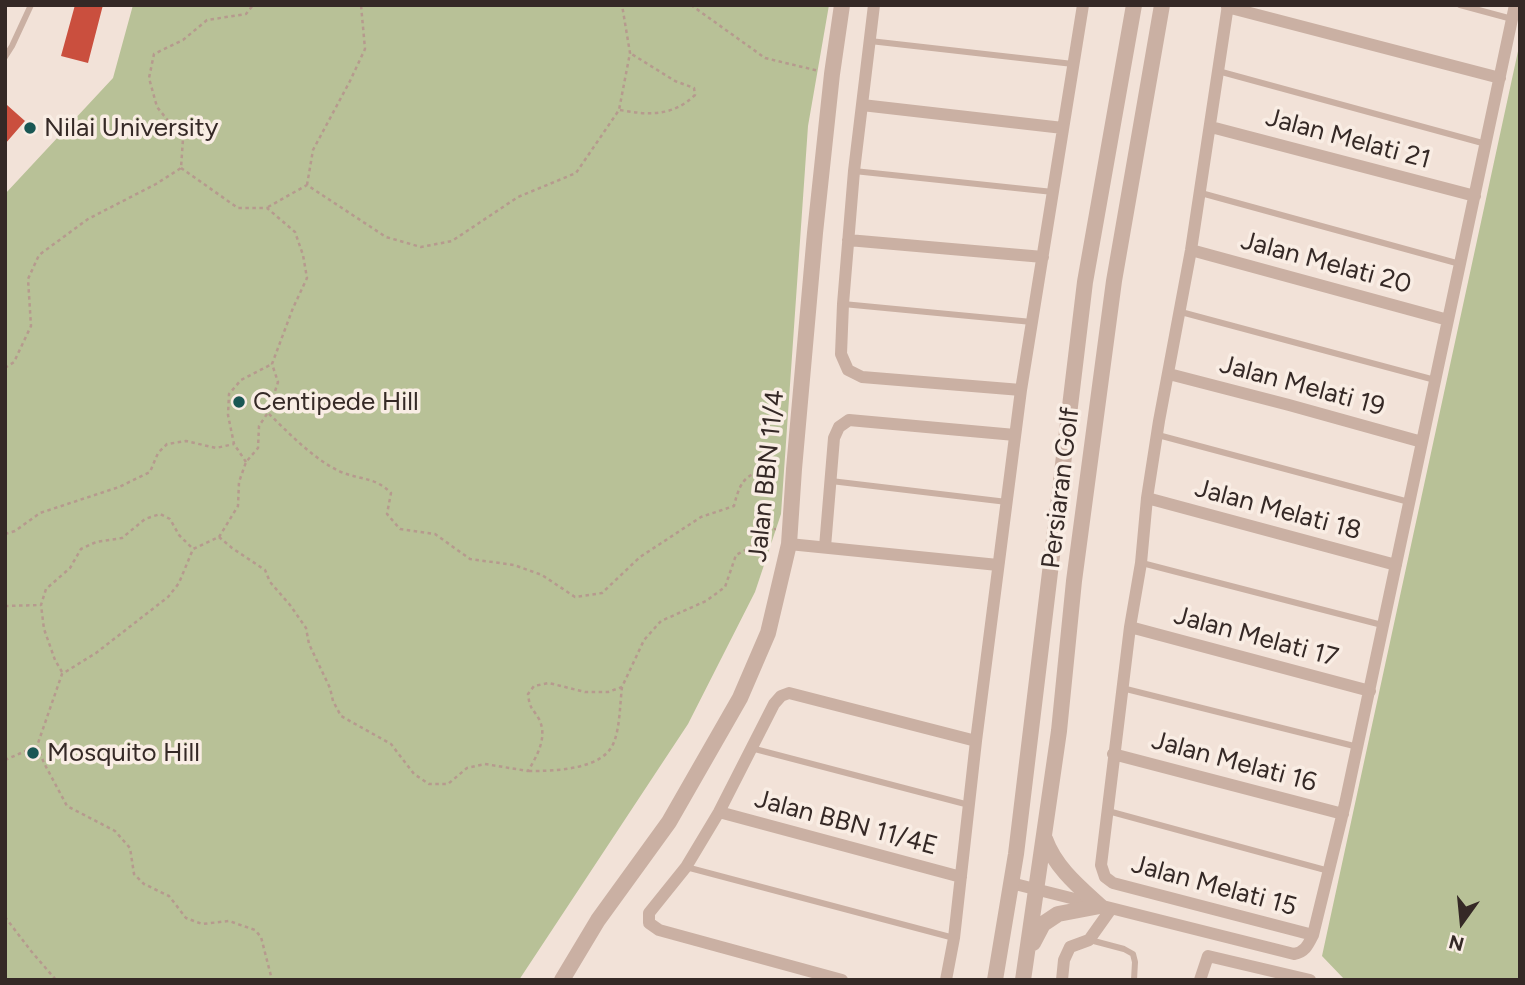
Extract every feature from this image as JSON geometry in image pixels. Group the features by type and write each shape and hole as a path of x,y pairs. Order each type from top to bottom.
{"street":[{"name":"Jalan BBN 11/4","path":"562,980 598,920 669,822 740,698 768,632 789,536 816,233 832,74 842,5"},
{"path":"874,5 854,171 841,354 848,370 862,377 1021,390"},
{"path":"946,980 954,938 1021,390 1083,5"},
{"name":"Persiaran Golf","path":"995,980 1011,883 1034,706 1085,282 1133,5"},
{"name":"Persiaran Golf","path":"1023,980 1059,731 1075,568 1104,349 1162,5"},
{"path":"1011,883 1294,954 1306,949 1313,935 1358,747 1515,5"},
{"path":"1107,811 1130,627 1141,563 1147,498 1201,193 1228,6 1500,78"},
{"path":"862,105 1063,128"},
{"name":"Jalan Melati 21","path":"1211,127 1475,196"},
{"path":"848,240 1042,257"},
{"name":"Jalan Melati 20","path":"1191,250 1447,320"},
{"name":"Jalan Melati 19","path":"1170,374 1422,442"},
{"path":"825,547 834,438 839,427 849,420 1015,435"},
{"name":"Jalan Melati 18","path":"1147,498 1396,565"},
{"path":"789,536 825,547 999,565"},
{"name":"Jalan Melati 17","path":"1130,627 1370,691"},
{"path":"842,980 659,930 649,923 649,913 686,867 719,812 774,704 781,696 789,693 976,741"},
{"name":"Jalan Melati 16","path":"1113,754 1343,814"},
{"name":"Jalan Melati 15","path":"1107,811 1101,865 1105,877 1114,883 1313,935"},
{"name":"Jalan BBN 11/4E","path":"719,812 961,877"},
{"path":"1044,836 1049,852 1059,867 1105,907"},
{"path":"1197,929 1204,906"},
{"path":"1062,980 1064,960 1070,947 1089,940 1105,907"},
{"path":"1027,954 1043,924 1058,914 1105,907"},
{"path":"1200,980 1208,956 1310,980"}],"lane":[{"path":"5,57 31,5"},
{"path":"1460,5 1512,19"},
{"path":"869,41 1073,64"},
{"path":"1218,71 1486,144"},
{"path":"854,171 1053,192"},
{"path":"1201,193 1460,264"},
{"path":"843,304 1032,322"},
{"path":"1181,312 1435,380"},
{"path":"1157,435 1409,502"},
{"path":"830,481 1007,502"},
{"path":"1141,563 1384,625"},
{"path":"1122,688 1358,747"},
{"path":"751,748 969,805"},
{"path":"1107,811 1329,871"},
{"path":"686,867 954,938"},
{"path":"1089,940 1125,949 1133,954 1134,980"}],"path":[{"path":"181,169 183,139 157,107 149,78 154,54 183,40 206,20 246,14 253,5"},
{"path":"307,186 313,150 365,49 361,5"},
{"path":"307,186 386,237 421,247 452,241 519,197 576,173 619,110 631,53 622,5"},
{"path":"691,5 765,58 832,74"},
{"path":"619,110 645,115 662,113 687,103 695,95 694,88 675,81 631,53"},
{"path":"181,169 238,208 267,208 307,186"},
{"path":"5,369 14,362 31,326 28,279 39,255 88,219 181,169"},
{"path":"267,208 295,232 307,278 272,363 278,382 268,413 259,426 258,448 246,462 239,482 238,506 219,537 193,549 179,583 168,597 96,653 62,674 37,746 67,806 115,831 130,848 134,874 144,884 169,896 186,918 202,924 229,921 255,930 261,937 272,980"},
{"path":"246,462 234,444 228,415 229,394 241,380 272,363"},
{"path":"268,413 309,452 340,471 381,484 391,493 387,514 400,529 435,534 470,559 514,565 542,575 575,597 602,593 640,557 701,517 734,506 739,485 758,471 794,469"},
{"path":"5,534 15,531 40,513 119,487 150,472 158,453 167,444 187,441 216,448 234,444"},
{"path":"62,674 44,629 41,604 46,589 70,568 81,549 96,542 122,538 145,519 160,514 170,519 179,535 193,549"},
{"path":"219,537 265,570 270,582 306,628 309,644 341,716 391,744 414,774 429,784 448,784 467,768 485,764 528,771 560,771 592,762 610,751 615,740 622,687 644,640 662,621 706,601 725,587 736,555 751,547 759,530 789,536"},
{"path":"5,606 41,604"},
{"path":"528,771 535,760 543,732 538,717 529,708 528,694 534,686 549,683 585,692 608,692 622,687"},
{"path":"5,760 37,746"},
{"path":"5,917 56,980"}],"green space":[{"path":"133,5 829,5 808,126 781,514 755,592 688,724 519,980 5,980 5,194 113,78"},
{"path":"1520,42 1520,980 1345,980 1322,956"}],"building":[{"path":"75,5 103,5 88,63 61,56"},
{"path":"7,105 25,121 5,144 5,108"}],"place":[{"name":"Nilai University","path":"30,128"},
{"name":"Centipede Hill","path":"239,402"},
{"name":"Mosquito Hill","path":"33,753"}]}
